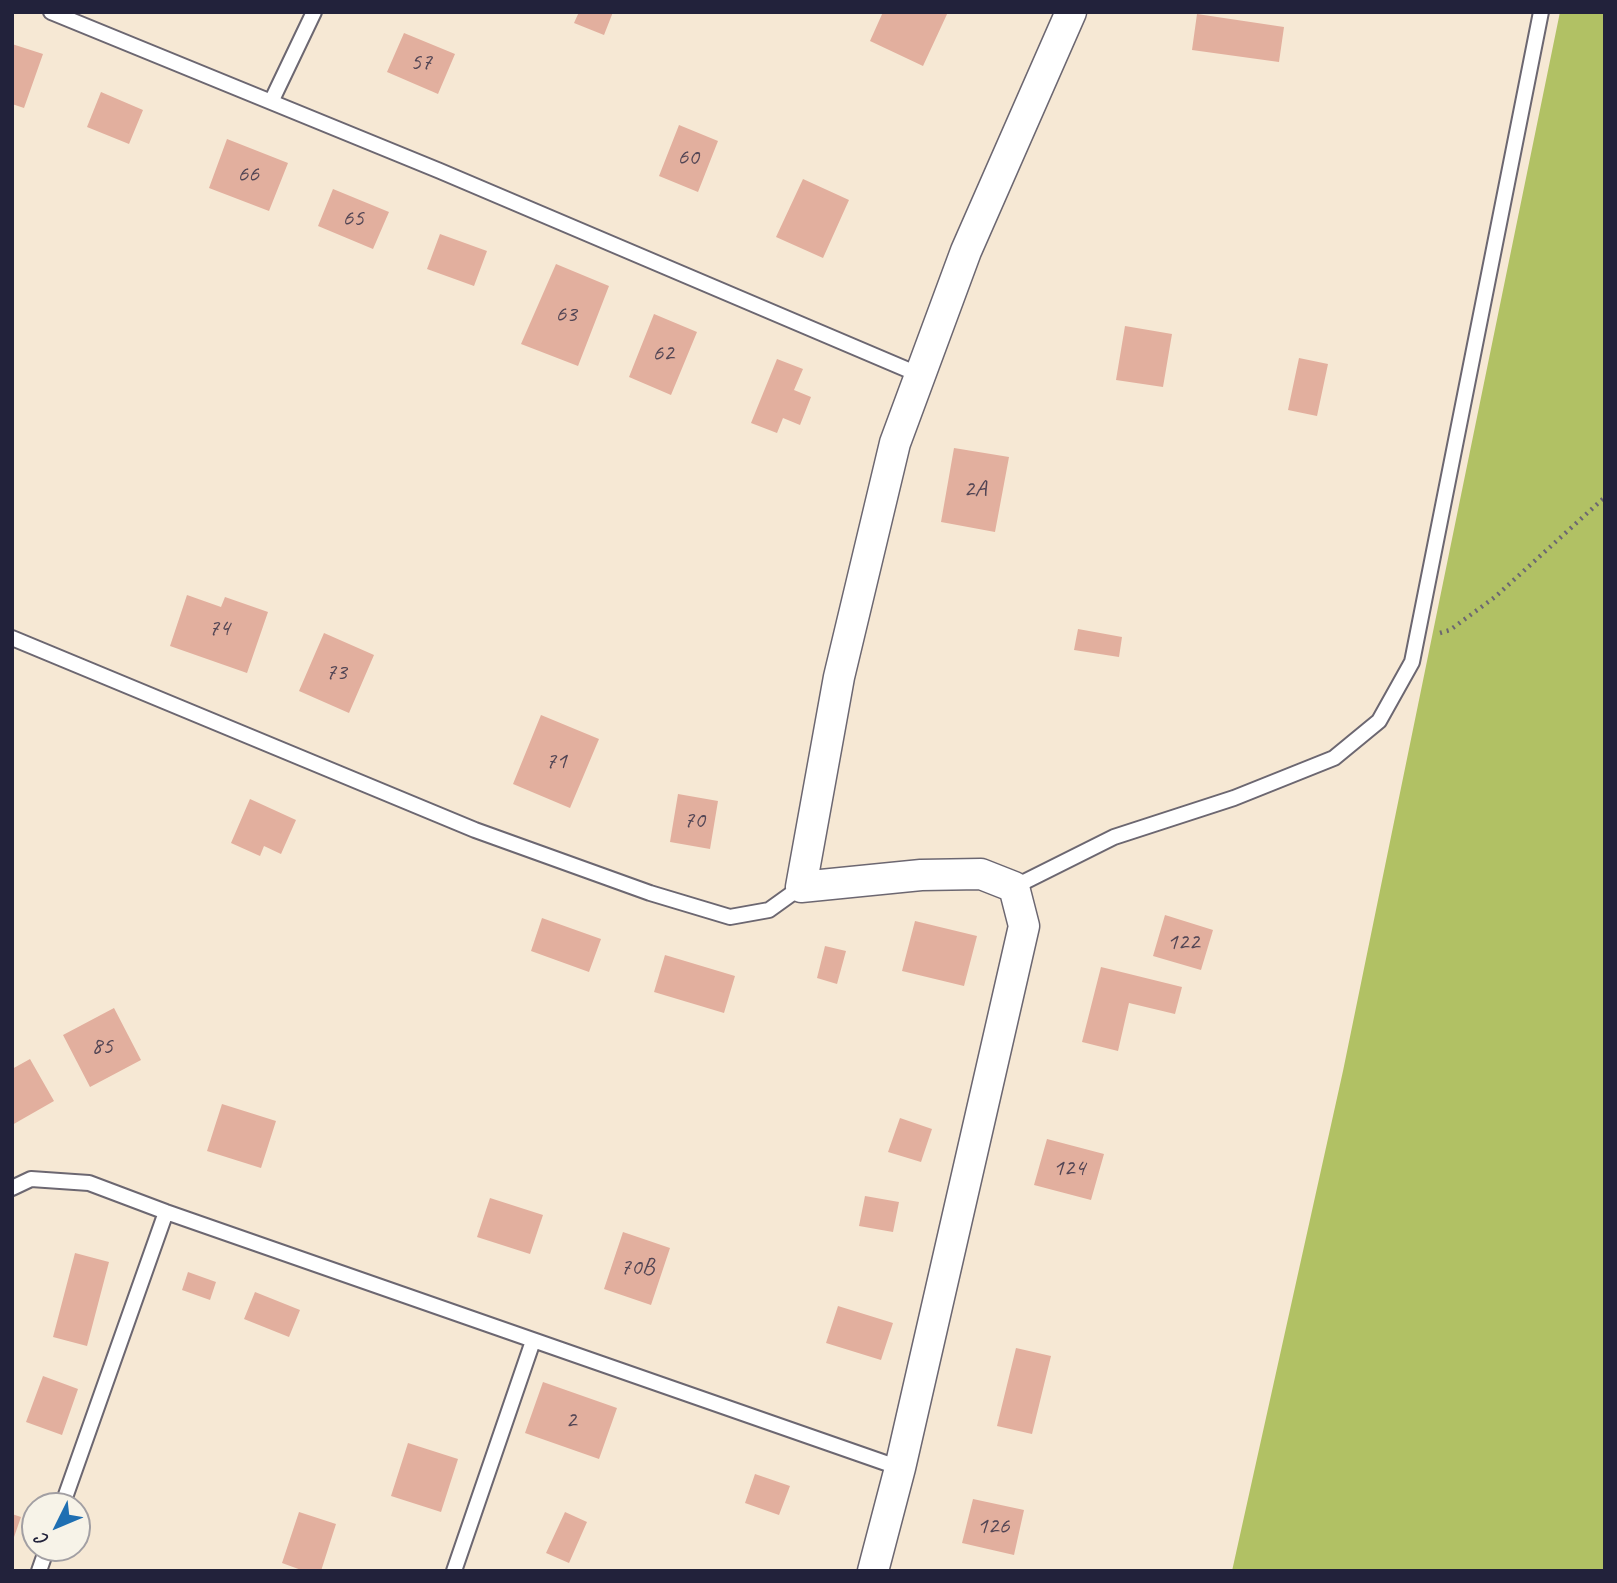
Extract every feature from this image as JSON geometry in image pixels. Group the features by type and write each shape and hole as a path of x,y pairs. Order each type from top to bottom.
{"street":[{"path":"873,1571 900,1468 1024,926 1014,887 981,874 921,875 801,887 842,664 895,443 966,251 1071,12"}],"lane":[{"path":"51,12 440,171 920,375"},
{"path":"271,103 314,12"},
{"path":"1014,887 1114,837 1234,798 1335,758 1379,721 1412,662 1541,12"},
{"path":"12,638 475,830 650,893 730,917 769,910 801,887"},
{"path":"12,1188 31,1178 89,1183 900,1468"},
{"path":"67,1492 166,1212"},
{"path":"454,1571 533,1341"}],"path":[{"path":"1416,641 1450,630 1495,597 1605,497"}],"green space":[{"path":"1560,12 1605,12 1605,1571 1232,1571 1343,1071"}],"building":[{"path":"579,12 613,12 604,35 574,23"},
{"path":"883,12 948,12 923,66 870,41"},
{"path":"1197,14 1284,27 1279,62 1192,50"},
{"path":"404,33 455,54 438,94 387,72"},
{"path":"12,44 43,54 24,108 12,104"},
{"path":"101,92 143,110 129,144 87,127"},
{"path":"679,125 718,141 698,192 659,176"},
{"path":"227,139 288,163 269,211 209,188"},
{"path":"803,179 849,200 823,258 776,237"},
{"path":"333,189 389,212 373,249 318,226"},
{"path":"440,234 487,251 474,286 427,269"},
{"path":"556,264 609,286 578,366 521,344"},
{"path":"654,314 697,332 671,395 629,377"},
{"path":"1125,326 1172,334 1163,387 1116,380"},
{"path":"1299,358 1328,364 1317,416 1288,410"},
{"path":"777,359 803,369 794,390 811,397 800,425 783,418 777,433 751,423"},
{"path":"954,448 1009,457 995,532 941,522"},
{"path":"187,595 221,607 225,597 268,612 247,673 170,646"},
{"path":"1078,629 1122,637 1119,657 1074,650"},
{"path":"324,633 374,655 349,713 299,691"},
{"path":"541,715 599,739 570,808 513,784"},
{"path":"678,794 718,801 710,849 670,842"},
{"path":"250,799 296,820 281,854 264,846 260,856 231,843"},
{"path":"1165,915 1213,930 1201,970 1153,956"},
{"path":"542,918 601,939 589,972 531,951"},
{"path":"915,921 977,936 964,986 902,971"},
{"path":"825,946 846,951 837,984 817,978"},
{"path":"665,955 735,976 724,1013 654,992"},
{"path":"1101,967 1182,987 1175,1014 1129,1003 1118,1051 1082,1042"},
{"path":"114,1008 141,1060 90,1087 63,1035"},
{"path":"30,1059 54,1101 12,1125 12,1069"},
{"path":"222,1104 276,1121 261,1168 207,1151"},
{"path":"900,1118 932,1129 921,1162 888,1152"},
{"path":"1047,1139 1104,1154 1091,1200 1034,1185"},
{"path":"865,1196 899,1202 893,1232 859,1226"},
{"path":"490,1198 543,1215 530,1254 477,1237"},
{"path":"623,1232 670,1248 651,1305 604,1289"},
{"path":"75,1253 109,1262 87,1346 53,1337"},
{"path":"188,1272 216,1282 210,1300 182,1290"},
{"path":"255,1292 300,1310 289,1337 244,1319"},
{"path":"838,1306 893,1323 881,1360 826,1343"},
{"path":"1016,1348 1051,1356 1032,1434 997,1426"},
{"path":"43,1376 78,1389 62,1435 26,1422"},
{"path":"543,1382 617,1408 599,1459 525,1433"},
{"path":"408,1443 458,1459 441,1512 391,1496"},
{"path":"755,1474 790,1486 779,1515 745,1503"},
{"path":"973,1499 1024,1510 1014,1555 962,1543"},
{"path":"299,1512 336,1524 321,1571 304,1571 282,1563"},
{"path":"565,1512 587,1522 569,1563 546,1553"},
{"path":"12,1514 21,1517 12,1540"}]}
